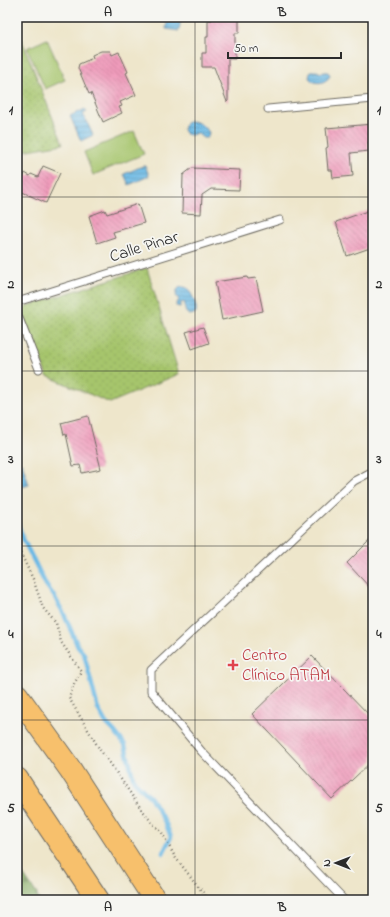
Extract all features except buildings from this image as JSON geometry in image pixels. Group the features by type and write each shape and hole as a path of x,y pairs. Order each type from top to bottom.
{"highway":[{"path":"17,695 70,769 155,900"},
{"path":"17,779 98,900"}],"lane":[{"path":"268,109 373,99"},
{"name":"Calle Pinar","path":"17,302 280,220"},
{"path":"17,313 39,369"},
{"path":"344,900 202,752 151,690 151,670 354,481 373,471"}],"path":[{"path":"17,546 33,579 44,608 56,623 61,642 81,671 69,698 100,750 137,803 153,824 161,831 175,857 208,900"}],"green space":[{"path":"17,29 21,38 63,144 17,152"},
{"path":"47,39 65,80 45,89 27,48"},
{"path":"134,131 144,154 93,175 84,152"},
{"path":"147,268 179,374 110,403 47,376 23,316 27,306"},
{"path":"17,862 20,870 37,894 39,900 17,900"}],"water":[{"path":"168,17 181,17 179,31 166,29"},
{"path":"313,71 321,73 328,72 330,76 325,81 317,83 309,78 310,73"},
{"path":"85,109 87,112 83,114 93,135 81,141 70,116"},
{"path":"189,121 202,125 209,132 208,137 203,138 199,134 186,134 183,128"},
{"path":"145,165 149,176 129,185 124,174"},
{"path":"180,287 187,288 192,296 196,309 194,314 190,315 185,311 184,302 181,303 180,307 176,306 179,300 176,292"},
{"path":"22,463 29,485 18,488 17,465"}],"waterway":[{"path":"17,522 24,541 46,585 64,614 78,647 84,654 98,709 106,723 125,745 134,781 151,798 166,824 171,837 163,853"}],"place":[{"name":"Centro Clínico ATAM","path":"233,665"}]}
